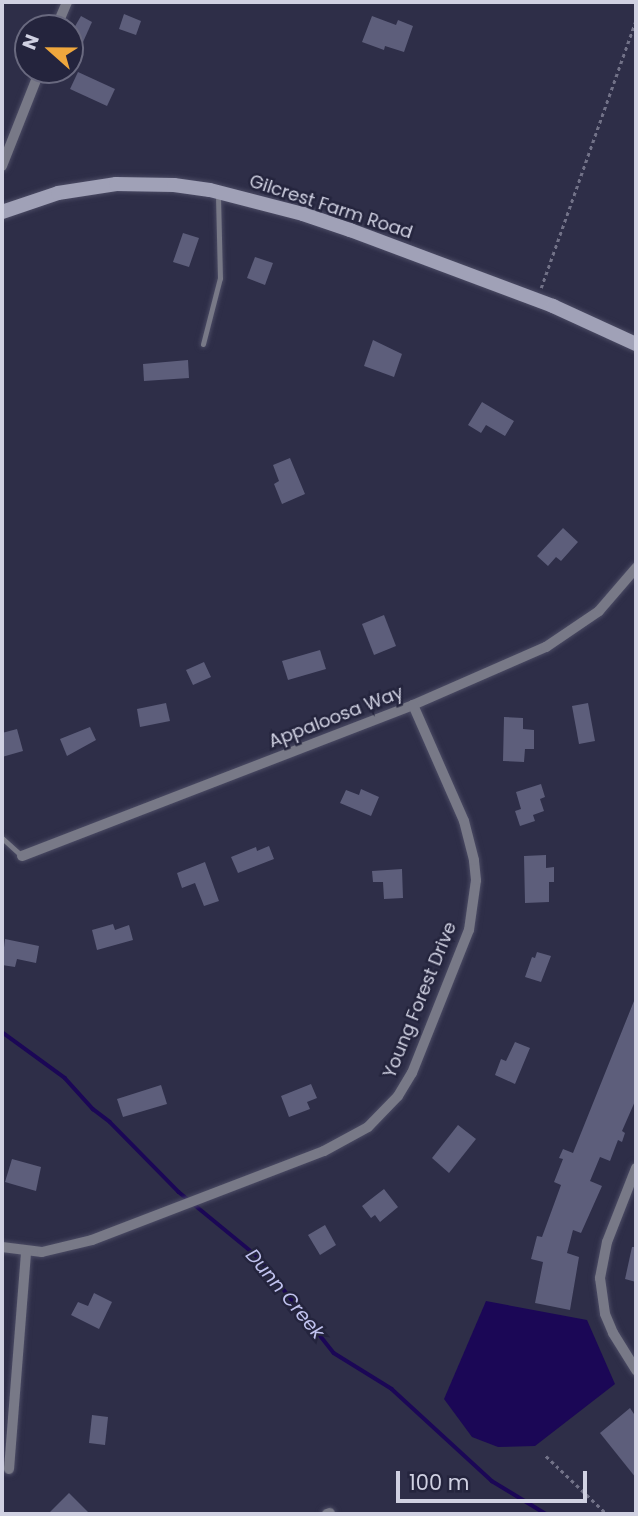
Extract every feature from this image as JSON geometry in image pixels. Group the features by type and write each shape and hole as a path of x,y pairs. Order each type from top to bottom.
{"main road":[{"name":"Gilcrest Farm Road","path":"2,212 58,193 116,184 174,185 218,192 303,214 536,300 636,344"}],"street":[{"path":"2,166 34,84"},
{"name":"Appaloosa Way","path":"22,856 413,705 562,639 599,611 636,568"},
{"name":"Young Forest Drive","path":"2,1247 26,1252 50,1252 92,1240 324,1151 354,1136 382,1115 398,1096 412,1073 469,930 476,880 464,821 413,705"},
{"path":"636,1168 607,1241 600,1278 605,1314 613,1333 636,1370"},
{"path":"9,1469 26,1252"}],"lane":[{"path":"203,344 220,278 218,192"},
{"path":"2,838 22,856"}],"path":[{"path":"536,300 636,19"},
{"path":"546,1456 607,1514"}],"shaded area":[{"path":"486,1301 587,1320 615,1384 535,1446 498,1447 472,1437 444,1399"}],"building":[{"path":"124,14 141,21 136,35 119,29"},
{"path":"372,16 396,25 398,20 413,26 404,52 385,46 384,50 362,42"},
{"path":"84,18 92,22 84,40"},
{"path":"84,75 115,89 107,106 70,89 72,84 84,84"},
{"path":"183,233 199,238 189,267 173,262"},
{"path":"255,257 273,263 265,285 247,278"},
{"path":"373,340 402,354 394,377 364,366"},
{"path":"188,360 189,378 144,381 143,364"},
{"path":"482,402 514,421 505,436 486,425 481,433 468,425"},
{"path":"290,458 305,494 282,504 274,484 279,481 273,465"},
{"path":"563,528 578,542 561,561 556,557 548,566 537,556"},
{"path":"384,615 396,646 374,655 362,624"},
{"path":"320,650 326,669 288,680 282,661"},
{"path":"204,662 211,677 193,685 186,670"},
{"path":"166,703 170,721 140,727 137,709"},
{"path":"588,703 595,741 579,744 572,706"},
{"path":"504,717 523,718 523,729 534,730 534,749 525,749 524,762 503,761"},
{"path":"90,727 96,740 67,756 60,739"},
{"path":"17,729 23,751 2,757 2,733"},
{"path":"541,784 545,797 540,799 544,811 533,815 535,821 520,826 515,811 521,809 516,792"},
{"path":"361,789 379,797 371,816 340,803 346,790 359,795"},
{"path":"269,846 274,859 238,873 231,857 256,847 257,851"},
{"path":"546,855 546,868 554,867 554,882 549,882 549,902 525,903 524,856"},
{"path":"205,862 219,901 204,906 195,883 182,888 177,873"},
{"path":"402,869 403,898 384,899 383,882 373,882 372,871"},
{"path":"113,924 115,930 129,925 133,940 97,950 92,930"},
{"path":"5,939 39,946 36,963 17,959 15,967 2,965"},
{"path":"537,952 551,956 541,982 525,977 532,957 535,958"},
{"path":"636,996 636,1099 622,1131 625,1133 622,1142 618,1140 610,1161 600,1157 590,1181 602,1186 581,1233 573,1230 567,1253 579,1257 570,1310 535,1303 543,1262 531,1259 537,1236 542,1237 561,1185 554,1182 563,1159 559,1158 563,1149 573,1153"},
{"path":"515,1042 530,1048 515,1084 495,1075 501,1059 506,1061"},
{"path":"311,1084 317,1098 307,1102 310,1109 289,1117 281,1096"},
{"path":"161,1085 167,1104 123,1117 117,1099"},
{"path":"458,1125 476,1139 449,1173 432,1158"},
{"path":"12,1159 41,1167 36,1191 5,1182"},
{"path":"384,1189 398,1207 380,1222 375,1215 371,1218 362,1206"},
{"path":"325,1225 336,1245 320,1255 308,1235"},
{"path":"632,1247 636,1247 636,1282 625,1279"},
{"path":"94,1293 112,1302 99,1329 71,1315 78,1302 88,1306"},
{"path":"630,1408 636,1417 636,1478 600,1433"},
{"path":"92,1415 108,1417 105,1445 89,1443"},
{"path":"69,1493 90,1514 48,1514"}],"waterway":[{"name":"Dunn Creek","path":"2,1032 65,1078 93,1109 110,1122 179,1192 258,1257 334,1353 392,1389 492,1481 546,1514"}]}
